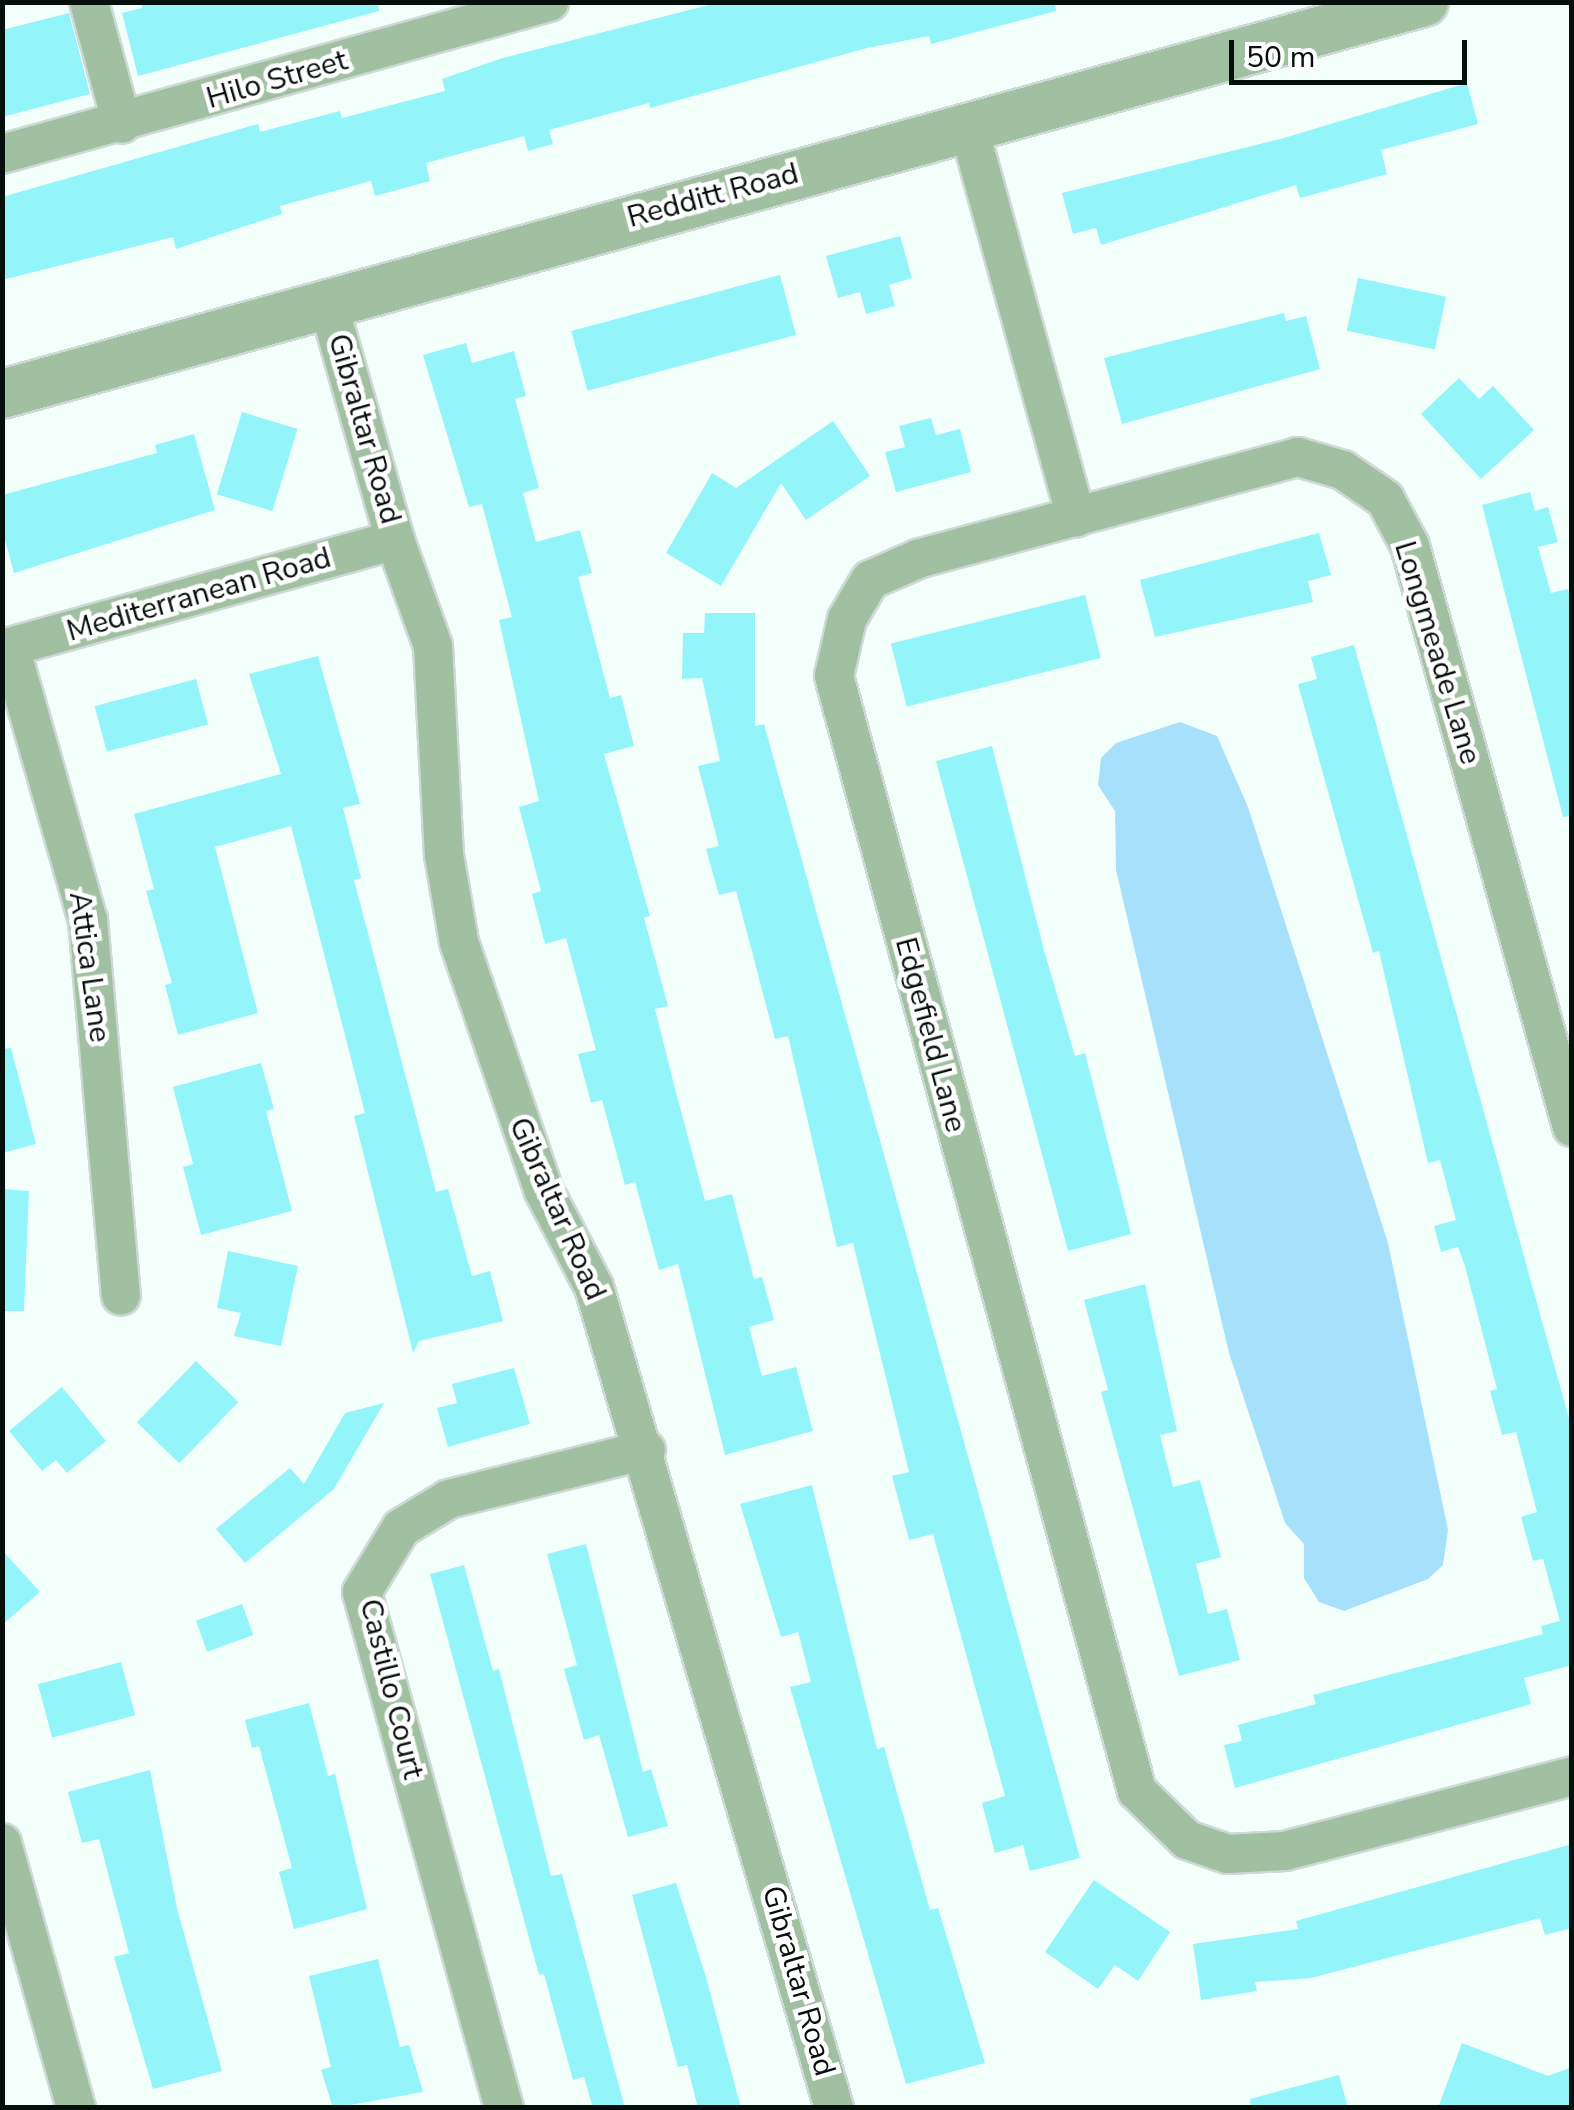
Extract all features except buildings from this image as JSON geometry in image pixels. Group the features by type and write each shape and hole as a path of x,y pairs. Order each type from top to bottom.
{"street":[{"path":"88,2 122,124"},
{"name":"Hilo Street","path":"2,154 122,124 550,2"},
{"name":"Redditt Road","path":"2,394 1424,2"},
{"path":"968,126 1076,516"},
{"name":"Gibraltar Road","path":"328,303 395,540 433,646 444,855 459,942 544,1191 594,1286 646,1450 834,2108"},
{"name":"Longmeade Lane","path":"1076,516 1298,457 1343,470 1384,499 1410,546 1572,1126"},
{"name":"Edgefield Lane","path":"1076,516 918,559 870,580 848,619 834,676 1137,1791 1187,1840 1228,1854 1284,1851 1424,1818 1572,1776"},
{"name":"Mediterranean Road","path":"6,648 395,540"},
{"name":"Attica Lane","path":"6,648 88,920 121,1296"},
{"name":"Castillo Court","path":"504,2108 362,1592 401,1528 449,1499 646,1450"},
{"path":"2,1843 76,2108"}],"water":[{"path":"1180,722 1217,736 1248,807 1388,1243 1448,1530 1443,1565 1428,1579 1344,1611 1319,1602 1304,1578 1304,1544 1285,1523 1229,1353 1116,870 1115,811 1098,785 1101,758 1116,743"}]}
